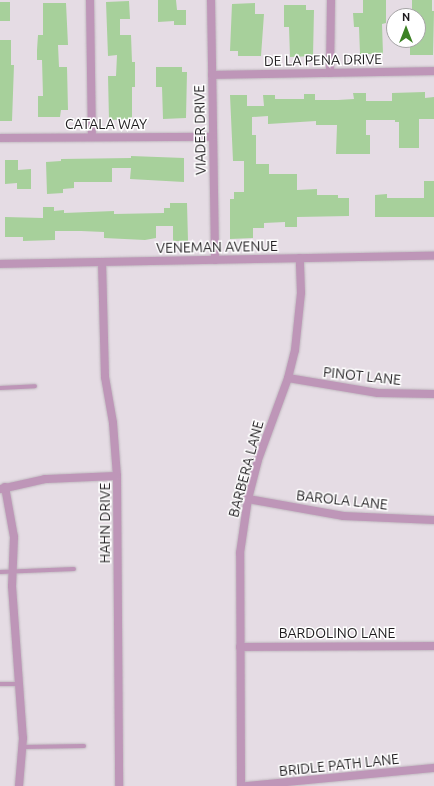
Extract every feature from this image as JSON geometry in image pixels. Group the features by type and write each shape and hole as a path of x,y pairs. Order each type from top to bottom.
{"street":[{"path":"90,0 92,137"},
{"name":"VIADER DRIVE","path":"211,0 215,260"},
{"path":"330,73 331,0"},
{"name":"DE LA PENA DRIVE","path":"212,75 434,71"},
{"name":"CATALA WAY","path":"0,138 213,137"},
{"name":"VENEMAN AVENUE","path":"0,264 434,256"},
{"name":"BARBERA LANE","path":"241,786 240,553 248,499 258,460 288,378 299,322 300,258"},
{"name":"HAHN DRIVE","path":"102,262 104,364 113,423 117,476 119,786"},
{"name":"PINOT LANE","path":"288,378 378,393 434,394"},
{"path":"20,786 22,747 12,571 14,537 3,488 45,479 117,476"},
{"name":"BAROLA LANE","path":"248,499 343,516 434,520"},
{"name":"BARDOLINO LANE","path":"240,647 434,646"},
{"name":"BRIDLE PATH LANE","path":"246,786 434,768"}],"lane":[{"path":"0,388 35,386"},
{"path":"0,572 74,570"},
{"path":"0,684 19,684"},
{"path":"22,747 84,746"}],"building":[{"path":"158,0 176,0 177,10 186,10 186,25 174,25 174,21 158,22"},
{"path":"363,0 386,0 386,23 382,24 383,54 360,54 359,27 354,27 353,13 363,13"},
{"path":"412,0 432,0 432,11 434,11 433,55 410,55 410,48 426,48 426,8 412,8"},
{"path":"129,1 130,19 120,19 120,35 131,35 132,62 135,62 135,87 132,87 132,119 109,120 108,76 116,76 117,55 108,56 106,2"},
{"path":"0,2 10,2 10,21 0,21"},
{"path":"43,3 66,3 68,45 58,45 59,67 67,67 68,110 61,110 60,117 38,117 38,96 43,96 42,60 37,60 37,50 38,35 43,35"},
{"path":"255,3 255,14 264,14 261,56 238,56 238,51 230,51 232,4"},
{"path":"284,5 306,5 306,10 314,10 313,56 290,57 289,27 284,27"},
{"path":"0,40 11,40 11,65 14,65 12,121 0,121"},
{"path":"156,67 182,67 182,72 187,72 186,118 163,119 162,87 156,87"},
{"path":"425,92 425,98 434,97 434,119 419,119 419,148 399,148 399,122 395,122 395,120 366,120 366,135 370,135 370,154 336,154 337,125 316,125 316,121 268,124 268,116 252,117 252,135 256,135 256,164 269,164 269,174 297,174 297,190 317,189 317,195 338,195 338,198 349,198 349,216 297,217 297,227 285,227 285,222 264,223 264,228 253,228 253,238 230,239 230,199 234,199 234,192 244,192 244,161 233,161 230,95 247,95 247,106 264,106 263,95 275,95 275,99 304,99 304,94 315,94 315,100 338,100 354,99 353,93 366,93 366,101 392,101 392,93"},
{"path":"131,156 184,158 184,182 130,179 131,168 112,168 112,182 74,182 74,188 63,189 63,193 47,194 46,162 61,161 61,159 131,158"},
{"path":"5,160 18,160 18,170 31,169 31,189 17,189 17,183 5,184"},
{"path":"424,181 434,181 434,217 375,217 375,195 387,194 387,198 424,198"},
{"path":"170,203 187,203 188,241 173,241 173,226 156,226 156,238 145,240 104,238 104,232 81,231 55,231 55,240 23,241 23,237 5,237 5,217 43,218 43,207 54,207 54,211 64,210 64,213 114,211 114,214 164,213 164,208 170,208"}]}
